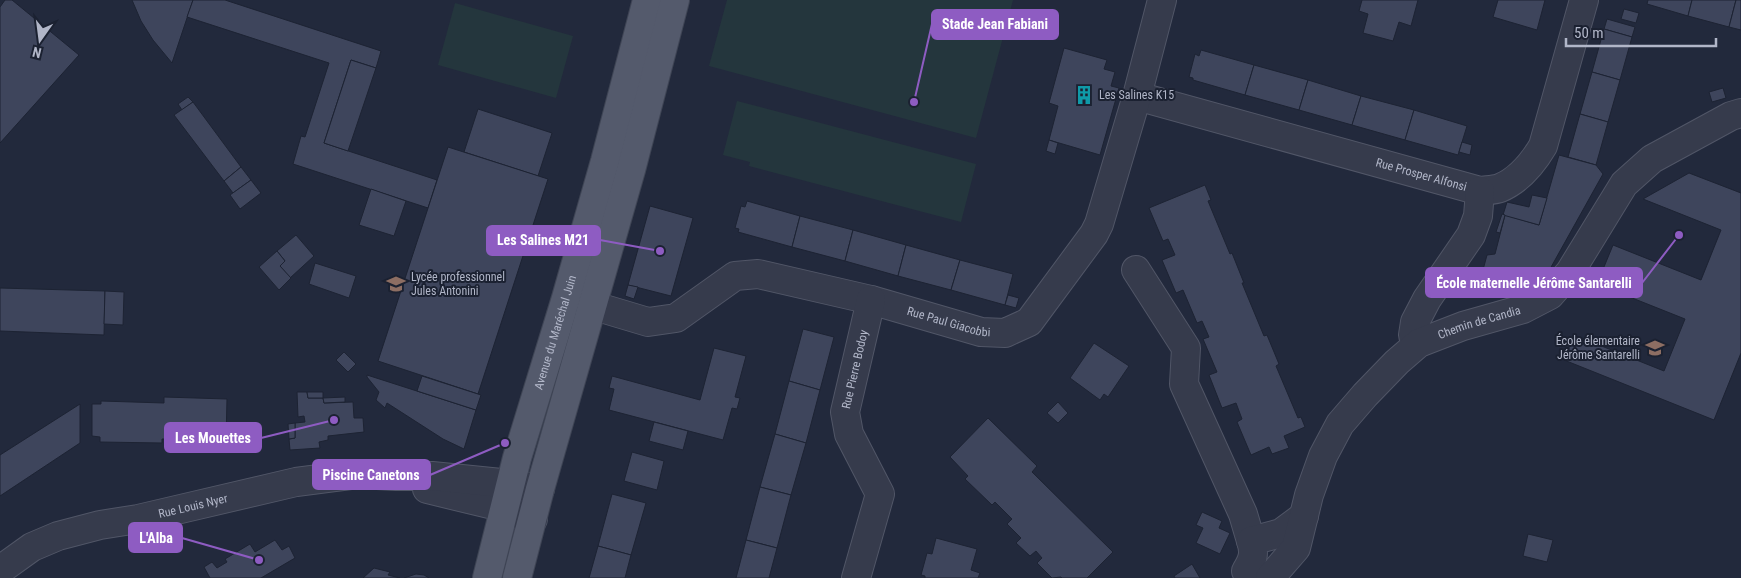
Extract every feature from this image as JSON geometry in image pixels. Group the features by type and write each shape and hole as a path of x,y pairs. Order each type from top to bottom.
{"main road":[{"name":"Avenue du Maréchal Juin","path":"487,578 517,458 566,298 605,161 647,0"},
{"path":"517,578 540,489 631,170 675,0"}],"street":[{"name":"Rue Paul Giacobbi","path":"566,298 648,322 676,318 735,276 758,274 871,300 981,332 1005,333 1029,322 1094,234 1099,224 1137,96 1162,0"},
{"name":"Rue Prosper Alfonsi","path":"1137,96 1480,191 1499,189 1518,177 1536,158 1543,146 1584,0"},
{"name":"Chemin de Candia","path":"1252,576 1296,548 1309,495 1323,456 1340,424 1397,362 1418,343 1463,326 1523,309 1550,295 1570,272 1624,184 1652,159 1730,116 1741,112"},
{"path":"1700,133 1712,136 1741,130"},
{"path":"1418,343 1413,335 1415,322 1427,299 1471,235 1478,216 1480,191"},
{"path":"1136,270 1186,348 1184,384 1243,514 1254,550 1252,576"},
{"name":"Rue Pierre Bodoy","path":"856,578 880,494 849,434 845,412 871,300"},
{"name":"Rue Louis Nyer","path":"0,570 32,547 58,536 296,482 358,474 432,476 508,496 540,489"},
{"name":"Rue Louis Nyer","path":"508,496 532,519"},
{"path":"1251,540 1281,533 1304,516"}],"shaded area":[{"path":"727,0 1013,0 976,138 709,66"},
{"path":"455,3 573,36 556,98 438,65"},
{"path":"737,101 976,164 961,222 749,166 750,162 723,155"}],"building":[{"path":"5,0 12,0 79,55 0,143 0,7"},
{"path":"132,0 193,0 172,63 153,40 141,21"},
{"path":"193,0 225,0 381,51 376,68 351,60 324,143 437,180 428,208 293,164 301,136 305,137 329,63 187,17"},
{"path":"1362,0 1418,0 1411,26 1399,22 1393,41 1363,33 1368,14 1359,11"},
{"path":"1498,0 1545,0 1537,30 1493,17"},
{"path":"1648,0 1692,0 1688,16 1647,4"},
{"path":"1692,0 1736,0 1729,27 1688,16"},
{"path":"1736,0 1741,0 1741,30 1729,27"},
{"path":"1624,9 1639,13 1636,23 1621,19"},
{"path":"1607,19 1635,27 1632,37 1604,29"},
{"path":"1604,29 1632,37 1620,80 1592,72"},
{"name":"Les Salines K15","path":"1064,48 1107,60 1104,69 1115,72 1111,86 1119,88 1100,155 1049,140 1058,106 1049,103"},
{"path":"1201,50 1254,65 1245,95 1193,80 1193,78 1189,77 1195,54 1199,56"},
{"path":"351,60 376,68 348,151 324,143"},
{"path":"1254,65 1308,80 1299,110 1245,95"},
{"path":"1592,72 1620,80 1608,122 1580,114"},
{"path":"1308,80 1361,96 1352,125 1299,110"},
{"path":"1723,88 1726,98 1712,102 1709,92"},
{"path":"1361,96 1414,110 1405,140 1352,125"},
{"path":"188,97 193,102 182,110 178,104"},
{"path":"193,102 241,167 224,181 174,115"},
{"path":"478,109 552,133 538,176 464,152"},
{"path":"1414,110 1467,126 1458,155 1405,140"},
{"path":"1580,114 1608,122 1596,165 1568,157"},
{"path":"1049,140 1058,143 1055,154 1046,151"},
{"path":"1462,142 1472,145 1470,155 1459,152"},
{"path":"448,147 548,179 478,394 378,361"},
{"path":"1559,155 1596,165 1603,174 1550,269 1540,279 1519,293 1480,281 1487,255 1495,254 1505,215 1539,225"},
{"path":"241,167 251,180 233,193 224,181"},
{"path":"1689,173 1741,193 1741,353 1714,420 1564,360 1574,335 1664,371 1685,319 1597,284 1613,245 1701,280 1721,230 1643,199"},
{"path":"251,180 261,193 240,209 230,195"},
{"path":"1205,185 1211,200 1208,201 1230,254 1232,253 1264,336 1267,335 1279,364 1276,366 1298,418 1301,417 1305,427 1284,436 1289,448 1272,454 1269,447 1251,455 1237,422 1242,419 1236,403 1222,408 1209,375 1217,372 1203,339 1209,337 1202,321 1197,323 1183,290 1176,293 1162,260 1175,255 1168,239 1163,241 1149,208"},
{"path":"371,189 406,201 394,236 359,225"},
{"path":"1532,195 1547,198 1539,225 1503,215 1507,202 1529,207"},
{"path":"747,201 800,216 792,247 738,232 739,229 735,228 741,206 745,207"},
{"path":"650,206 693,218 671,296 628,285"},
{"path":"1502,214 1505,215 1500,233 1496,232"},
{"path":"800,216 853,230 845,261 792,247"},
{"path":"853,230 906,245 898,276 845,261"},
{"path":"296,235 314,256 290,278 280,266 285,261 277,251"},
{"path":"906,245 960,260 951,290 898,276"},
{"path":"277,251 285,261 280,266 291,278 279,290 259,267"},
{"path":"960,260 1013,274 1005,305 951,290"},
{"path":"315,263 356,276 349,298 309,284"},
{"path":"628,285 638,287 634,299 625,296"},
{"path":"0,288 105,291 104,335 0,331"},
{"path":"105,291 124,292 123,325 104,324"},
{"path":"1008,295 1019,298 1016,308 1005,305"},
{"path":"803,329 834,337 820,390 789,381"},
{"path":"1094,343 1129,366 1108,397 1104,394 1100,400 1070,378"},
{"path":"714,348 746,356 735,397 740,398 737,409 732,408 723,440 609,410 614,389 609,388 612,376 700,400"},
{"path":"344,352 356,364 348,372 336,360"},
{"path":"367,375 476,410 464,449 443,439 387,403 385,408 376,400 379,392"},
{"path":"422,376 481,395 476,410 417,391"},
{"path":"789,381 820,390 806,443 775,434"},
{"path":"297,392 307,392 308,398 323,398 324,403 353,402 354,418 363,418 364,432 328,436 328,440 319,442 320,448 290,450 289,439 295,438 295,423 305,422 304,416 298,417"},
{"path":"307,392 323,392 323,398 308,398"},
{"path":"164,397 227,399 226,440 162,439 162,443 100,442 100,437 92,436 92,404 101,404 101,401 164,403"},
{"path":"345,397 345,402 324,403 323,398"},
{"path":"1058,402 1068,413 1058,423 1047,413"},
{"path":"80,404 80,443 0,496 0,455"},
{"path":"988,418 1037,466 1032,472 1113,552 1087,578 1052,578 1037,563 1042,558 1036,551 1030,556 1016,543 1021,538 1007,524 1012,519 995,502 992,505 965,479 968,476 950,457"},
{"path":"654,422 688,431 683,450 649,441"},
{"path":"295,423 295,438 289,439 288,424"},
{"path":"775,434 806,443 791,495 760,487"},
{"path":"632,452 664,461 657,490 624,481"},
{"path":"760,487 791,495 777,548 746,540"},
{"path":"612,494 646,503 631,555 598,546"},
{"path":"1202,512 1222,521 1219,528 1230,533 1220,554 1196,543 1203,528 1196,525"},
{"path":"1528,534 1553,540 1547,562 1523,556"},
{"path":"936,538 977,549 971,570 980,573 978,578 925,578 925,576 921,575 927,553 932,554"},
{"path":"275,540 282,550 289,546 295,558 261,578 210,578 204,567 212,562 217,568 227,562 225,559 250,544 255,552"},
{"path":"746,540 777,548 769,578 736,578"},
{"path":"598,546 631,555 625,578 589,578"},
{"path":"1192,564 1200,578 1175,578 1174,576"},
{"path":"374,568 390,572 388,575 400,578 363,578"},
{"path":"416,574 424,575 429,578 404,578"}],"place":[{"name":"Les Salines K15","path":"1084,95"},
{"name":"Stade Jean Fabiani","path":"914,102"},
{"name":"École maternelle Jérôme Santarelli","path":"1679,235"},
{"name":"Les Salines M21","path":"660,251"},
{"name":"Lycée professionnel Jules Antonini","path":"396,284"},
{"name":"École élementaire Jérôme Santarelli","path":"1655,348"},
{"name":"Les Mouettes","path":"334,420"},
{"name":"Piscine Canetons","path":"505,443"},
{"name":"L'Alba","path":"259,560"}]}
